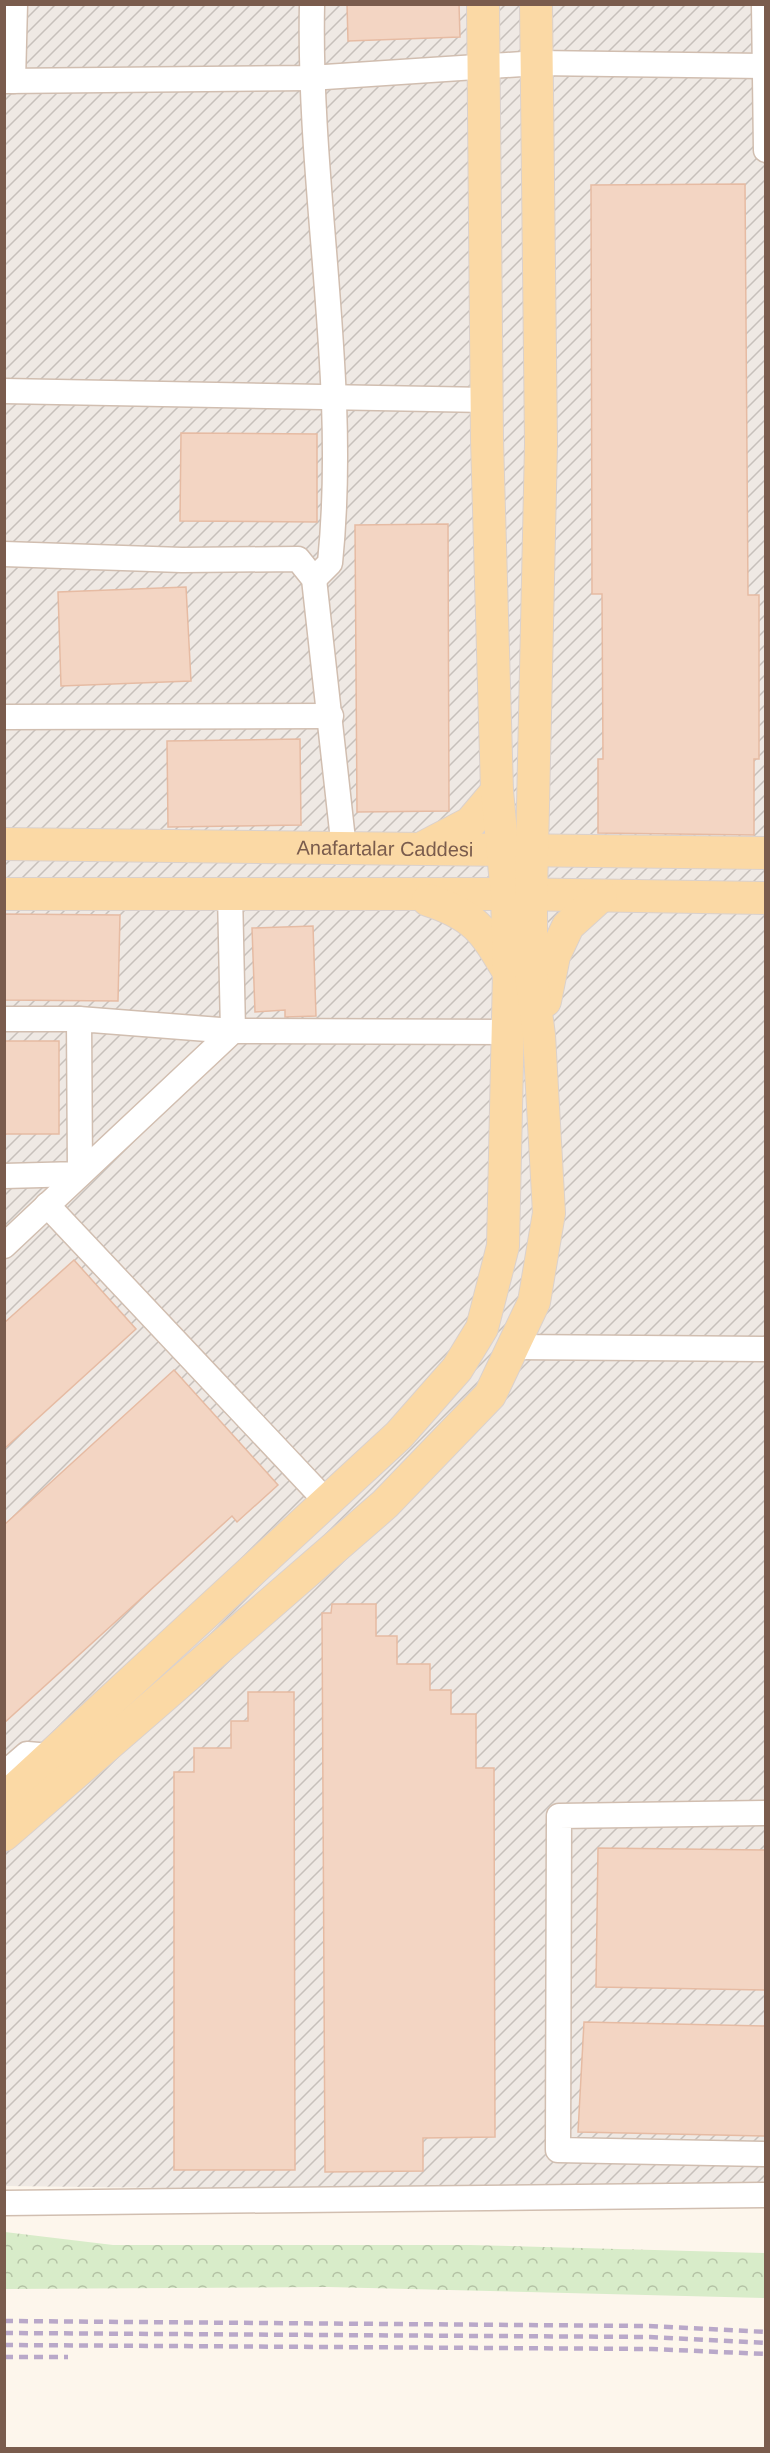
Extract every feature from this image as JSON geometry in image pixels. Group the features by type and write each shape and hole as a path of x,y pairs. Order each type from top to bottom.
{"main road":[{"path":"483,4 487,400 497,791 516,851"},
{"path":"4,1835 60,1767 327,1502 399,1435 457,1369 482,1328 503,1246 531,975 519,895 516,851 541,444 536,4"},
{"path":"418,850 470,823 497,791"},
{"name":"Anafartalar Caddesi","path":"4,844 765,853"},
{"path":"4,894 230,893 765,898"},
{"path":"4,1798 60,1767 385,1504 490,1395 534,1302 549,1213 524,1033 509,972 478,925 457,909 410,894"},
{"path":"509,972 519,895"},
{"path":"524,1033 568,926 601,896"}],"street":[{"path":"15,4 9,81 310,78 537,63 765,66"},
{"path":"312,4 310,78 335,397 334,521 330,563 314,579"},
{"path":"764,4 765,150"},
{"path":"4,391 487,400"},
{"path":"4,554 182,560 298,559 314,579 344,849"},
{"path":"4,717 331,716"},
{"path":"4,1246 232,1031 230,893"},
{"path":"4,1019 79,1019 232,1031 524,1033"},
{"path":"79,1019 80,1174"},
{"path":"4,1176 80,1174"},
{"path":"47,1205 327,1502"},
{"path":"513,1347 765,1349"},
{"path":"4,1774 27,1754 60,1767"},
{"path":"765,1813 559,1816 558,2150 765,2154"},
{"path":"4,2203 765,2195"}],"shaded area":[{"path":"5,5 765,5 765,2195 5,2186"}],"green space":[{"path":"5,2232 113,2245 470,2245 765,2253 765,2298 328,2287 5,2289"}],"building":[{"path":"347,4 459,4 460,37 348,41"},
{"path":"745,184 748,595 759,595 759,759 754,759 754,835 598,833 598,759 603,759 602,594 592,594 591,185"},
{"path":"181,433 317,434 317,522 180,521"},
{"path":"448,524 449,811 357,812 355,525"},
{"path":"186,587 191,681 61,686 58,592"},
{"path":"300,739 301,825 168,827 167,741"},
{"path":"4,914 120,915 118,1001 4,1000"},
{"path":"313,926 316,1016 285,1017 285,1010 255,1012 252,928"},
{"path":"4,1041 59,1041 59,1134 4,1134"},
{"path":"74,1260 136,1329 4,1449 4,1323"},
{"path":"174,1370 278,1485 237,1522 232,1516 4,1723 4,1525"},
{"path":"332,1604 376,1604 376,1636 397,1636 397,1664 430,1664 430,1690 451,1690 451,1714 476,1714 476,1768 494,1768 495,2137 423,2138 423,2171 325,2172 322,1613 331,1613"},
{"path":"248,1692 294,1692 295,2170 174,2170 174,1772 194,1772 194,1748 231,1748 231,1721 248,1721"},
{"path":"598,1848 765,1850 765,1990 596,1987"},
{"path":"584,2022 765,2026 765,2136 578,2132"}],"railway":[{"path":"4,2321 649,2326 766,2332"},
{"path":"4,2333 650,2337 766,2343"},
{"path":"4,2345 652,2349 766,2354"},
{"path":"4,2357 68,2357"}]}
